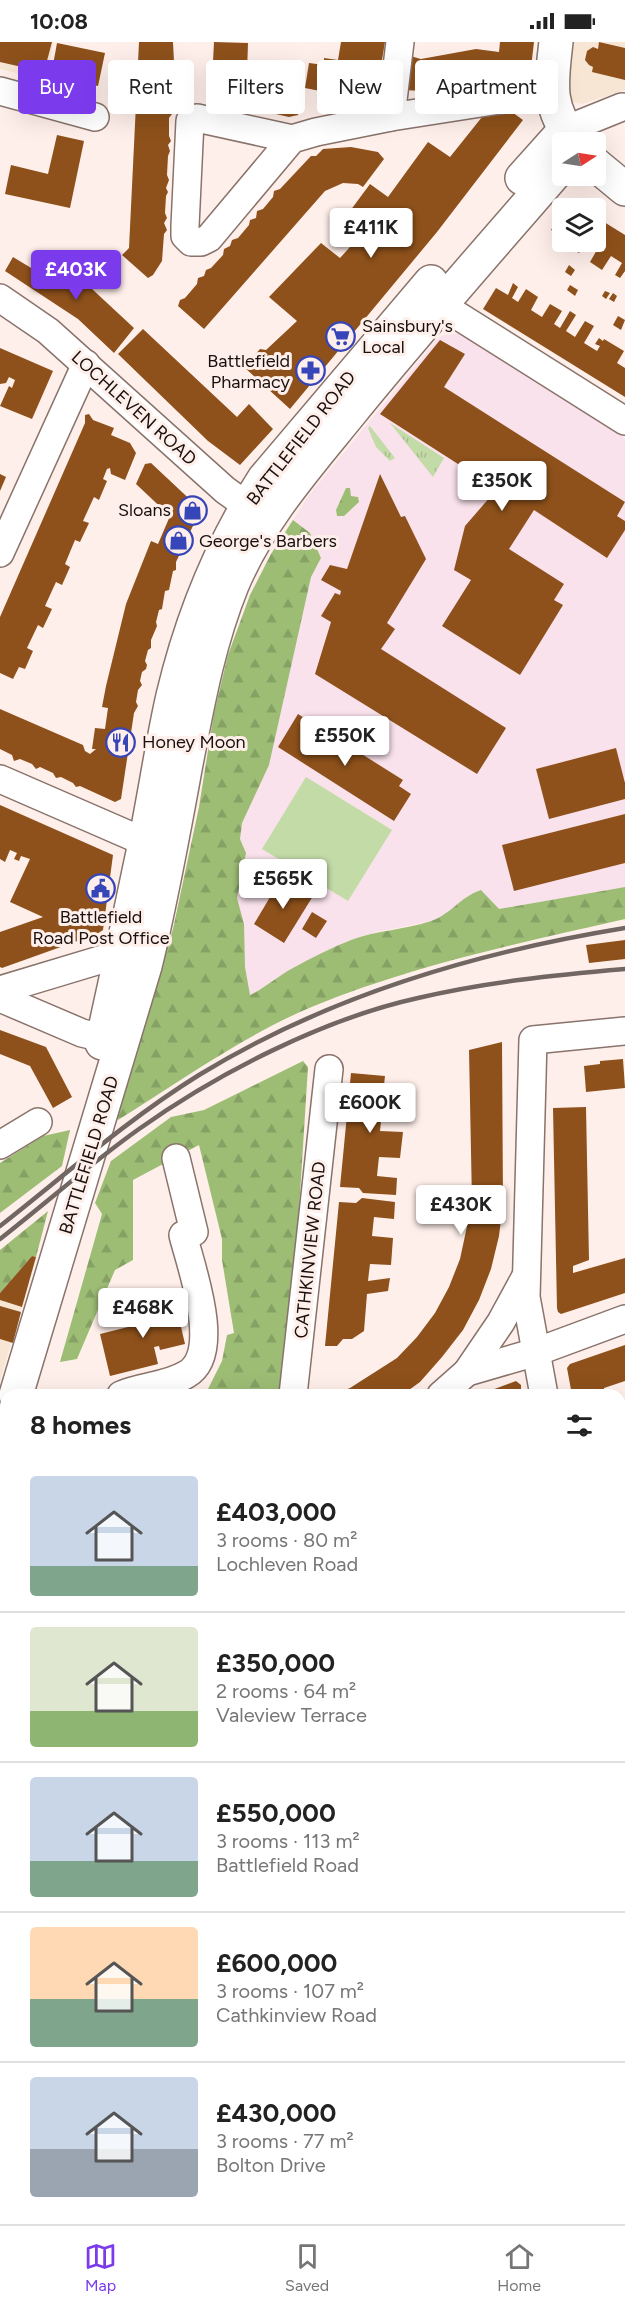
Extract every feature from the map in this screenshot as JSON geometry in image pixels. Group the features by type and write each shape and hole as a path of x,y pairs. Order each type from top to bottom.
{"main road":[{"path":"554,60 556,42"},
{"path":"558,106 571,132"},
{"name":"BATTLEFIELD ROAD","path":"18,1389 53,1267 131,967 156,920 158,844 195,716 218,624 245,557 258,512 311,460 431,299 552,163"},
{"path":"606,173 625,189"},
{"name":"BATTLEFIELD ROAD","path":"431,299 552,175"}],"street":[{"path":"392,117 400,42"},
{"path":"0,91 95,117"},
{"path":"583,132 623,106"},
{"path":"292,139 209,238 201,242 191,242 185,236 190,121 197,118 292,139 316,132 415,113"},
{"name":"LOCHLEVEN ROAD","path":"0,298 48,331 225,490 258,512"},
{"path":"431,299 625,421"},
{"path":"2,542 86,364"},
{"path":"0,779 158,844"},
{"path":"0,990 113,956 131,967"},
{"path":"0,998 82,1033 113,1040"},
{"path":"543,1389 526,1297 533,1040 625,1031"},
{"name":"CATHKINVIEW ROAD","path":"294,1389 329,1069"},
{"path":"0,1145 38,1122"},
{"path":"140,1389 188,1374 198,1365 204,1349 205,1327 183,1235 194,1232 176,1158"},
{"path":"448,1389 467,1372 497,1329 526,1275"},
{"path":"467,1372 537,1352 625,1319"}],"shaded area":[{"path":"0,42 54,42 50,60 18,60 18,73 0,69"},
{"path":"574,42 625,42 625,90 582,104 571,101 568,91"},
{"path":"448,333 460,334 625,438 625,887 432,921 376,932 350,940 292,969 253,994 118,1105 173,929 199,807 214,713 228,655 250,595 271,554 309,495 438,338"},
{"path":"32,1256 36,1257 0,1381 0,1293"}],"green space":[{"path":"390,423 444,458 433,477"},
{"path":"370,426 395,458 390,461 376,447 368,428"},
{"path":"346,488 350,488 351,496 358,497 359,502 344,516 337,516 336,510"},
{"path":"293,520 310,533 321,558 311,577 269,765 242,823 240,839 246,853 237,898 244,924 245,967 250,995 293,968 336,946 361,937 431,921 481,890 499,909 625,887 625,919 507,946 429,967 390,978 314,1006 238,1044 118,1120 118,1105 173,929 199,807 214,713 228,655 250,595 271,554"},
{"path":"306,777 392,830 348,901 262,849"},
{"path":"303,1061 308,1067 286,1389 208,1389 222,1361 227,1335 234,1333 222,1260 222,1239 199,1145 133,1180 133,1260 115,1270 77,1359 60,1362 102,1214 95,1203 111,1161 171,1117 204,1110"},
{"path":"70,1130 62,1166 0,1213 0,1163 43,1136"},
{"path":"48,1211 36,1257 32,1256 0,1293 0,1250"}],"building":[{"path":"0,42 52,42 47,60 18,60 18,66 0,62"},
{"path":"139,42 173,42 174,60 138,60"},
{"path":"214,42 248,43 247,60 213,60"},
{"path":"341,42 385,42 382,60 338,60"},
{"path":"500,42 534,42 532,60 415,60 415,91 404,90 410,56 421,59 476,49 499,52"},
{"path":"599,42 625,48 625,80 592,72 593,67 585,60 587,51 593,47 598,49"},
{"path":"57,43 105,53 98,86 96,86 96,60 54,60"},
{"path":"309,63 317,64 317,90 305,88"},
{"path":"136,114 172,114 169,118 171,141 168,145 170,151 167,175 169,180 166,188 168,192 165,213 167,218 164,223 167,230 164,234 162,261 153,275 148,278 122,255 129,248"},
{"path":"276,114 298,114 289,117"},
{"path":"515,114 523,120 437,232 290,409 244,367 260,349 266,350 297,321 269,297 321,243 340,258 370,225 350,211 370,184 388,197 428,142 450,157 482,117"},
{"path":"57,135 84,141 70,208 5,194 11,165 48,174"},
{"path":"351,147 378,152 384,159 363,187 358,184 343,183 325,191 204,329 178,306 180,300 185,298 197,284 198,278 204,276 206,270 211,268 223,255 224,249 230,246 232,240 238,238 249,225 250,220 256,218 257,211 263,209 273,197 274,191 280,189 311,156 316,156 323,149"},
{"path":"606,223 625,235 625,271 620,278 615,275 622,263 611,256 602,270 590,262 596,252 606,252"},
{"path":"13,257 46,277 63,262 134,328 114,353 78,319 5,271"},
{"path":"569,265 575,270 571,276 565,272"},
{"path":"513,283 518,287 512,298 518,302 526,289 538,297 531,310 542,317 550,304 562,311 554,324 560,328 570,311 576,315 566,331 575,337 585,321 594,326 584,343 597,351 600,346 595,344 599,338 624,351 617,363 625,368 625,397 483,309 496,288 508,295"},
{"path":"570,285 578,290 575,296 567,290"},
{"path":"605,291 610,293 606,299 602,296"},
{"path":"613,293 617,296 614,302 609,299"},
{"path":"618,316 625,320 621,330 613,325"},
{"path":"143,329 237,417 249,404 273,429 240,465 208,441 118,354"},
{"path":"440,340 465,354 444,387 625,502 617,516 625,521 625,530 607,558 534,510 509,549 564,584 554,600 563,605 520,675 442,626 471,580 454,570 465,526 497,489 380,414"},
{"path":"0,348 53,371 32,419 0,406 9,386 12,388 15,380 9,377 6,383 0,384"},
{"path":"89,414 93,420 114,428 111,435 130,443 136,453 125,480 111,474 110,468 107,469 103,479 107,481 99,500 94,497 83,521 89,523 80,542 75,540 65,564 70,567 62,585 56,582 45,606 52,609 43,628 38,625 27,648 33,651 25,669 19,667 13,679 0,673 0,617 85,423 85,415"},
{"path":"151,463 198,507 199,513 176,562 176,570 173,571 169,590 165,591 162,609 159,610 151,648 148,650 145,661 146,669 142,672 140,681 142,685 138,690 136,702 138,706 134,713 121,799 115,802 80,786 76,787 61,777 56,778 53,773 40,767 36,769 32,764 20,759 14,761 12,755 0,749 0,709 83,745 85,751 90,754 96,749 92,749 95,728 105,729 108,708 102,707 126,604 151,541 158,544 170,516 136,484 145,464"},
{"path":"0,474 6,477 0,491"},
{"path":"380,474 401,517 405,516 426,559 387,623 395,629 381,649 506,728 477,774 315,674 331,622 321,616 335,593 340,595 341,591 321,580 330,565 347,569"},
{"path":"298,714 403,780 399,786 411,794 394,821 278,747"},
{"path":"616,748 625,783 625,799 549,819 536,769"},
{"path":"0,805 113,855 103,930 2,968 0,967 0,932 43,917 10,902 30,859 21,856 19,861 14,859 17,853 10,850 5,862 0,859"},
{"path":"625,814 625,863 514,891 502,845"},
{"path":"282,877 313,896 284,943 254,924"},
{"path":"312,912 327,921 316,938 302,929"},
{"path":"625,940 625,959 589,963 586,945"},
{"path":"0,1030 46,1047 72,1097 53,1108 30,1066 0,1054"},
{"path":"502,1042 503,1203 499,1236 491,1269 479,1300 463,1330 420,1382 410,1389 347,1389 397,1358 417,1337 435,1313 460,1259 472,1203 469,1050"},
{"path":"623,1059 625,1088 586,1092 584,1066 600,1064 600,1061"},
{"path":"351,1073 385,1076 384,1085 406,1087 403,1113 382,1111 380,1131 403,1132 400,1158 379,1157 377,1176 397,1178 396,1195 363,1193 359,1188 340,1187"},
{"path":"586,1107 589,1260 573,1266 573,1273 625,1258 625,1293 561,1314 557,1308 553,1108"},
{"path":"362,1198 395,1202 394,1219 374,1217 372,1236 393,1238 391,1265 370,1264 368,1281 390,1278 388,1291 367,1294 364,1331 352,1339 343,1339 337,1346 325,1346 339,1202 356,1203"},
{"path":"32,1256 36,1257 22,1307 0,1300 0,1293"},
{"path":"175,1301 185,1344 160,1350 159,1346 154,1347 158,1364 110,1376 100,1334 132,1326 128,1313"},
{"path":"0,1306 21,1312 13,1343 0,1339"},
{"path":"625,1345 625,1381 604,1389 571,1389 567,1368 570,1364"},
{"path":"516,1381 521,1385 521,1389 494,1389"}],"railway":[{"path":"0,1226 122,1129 173,1092 248,1047 298,1022 404,981 459,964 514,950 625,928"},
{"path":"0,1239 104,1155 170,1108 237,1068 309,1034 382,1007 444,992 521,980 625,969"}],"place":[{"name":"Sainsbury's Local","path":"341,336"},
{"name":"Battlefield Pharmacy","path":"311,371"},
{"name":"Sloans","path":"192,510"},
{"name":"George's Barbers","path":"178,541"},
{"name":"Honey Moon","path":"121,742"},
{"name":"Battlefield Road Post Office","path":"101,888"}]}
